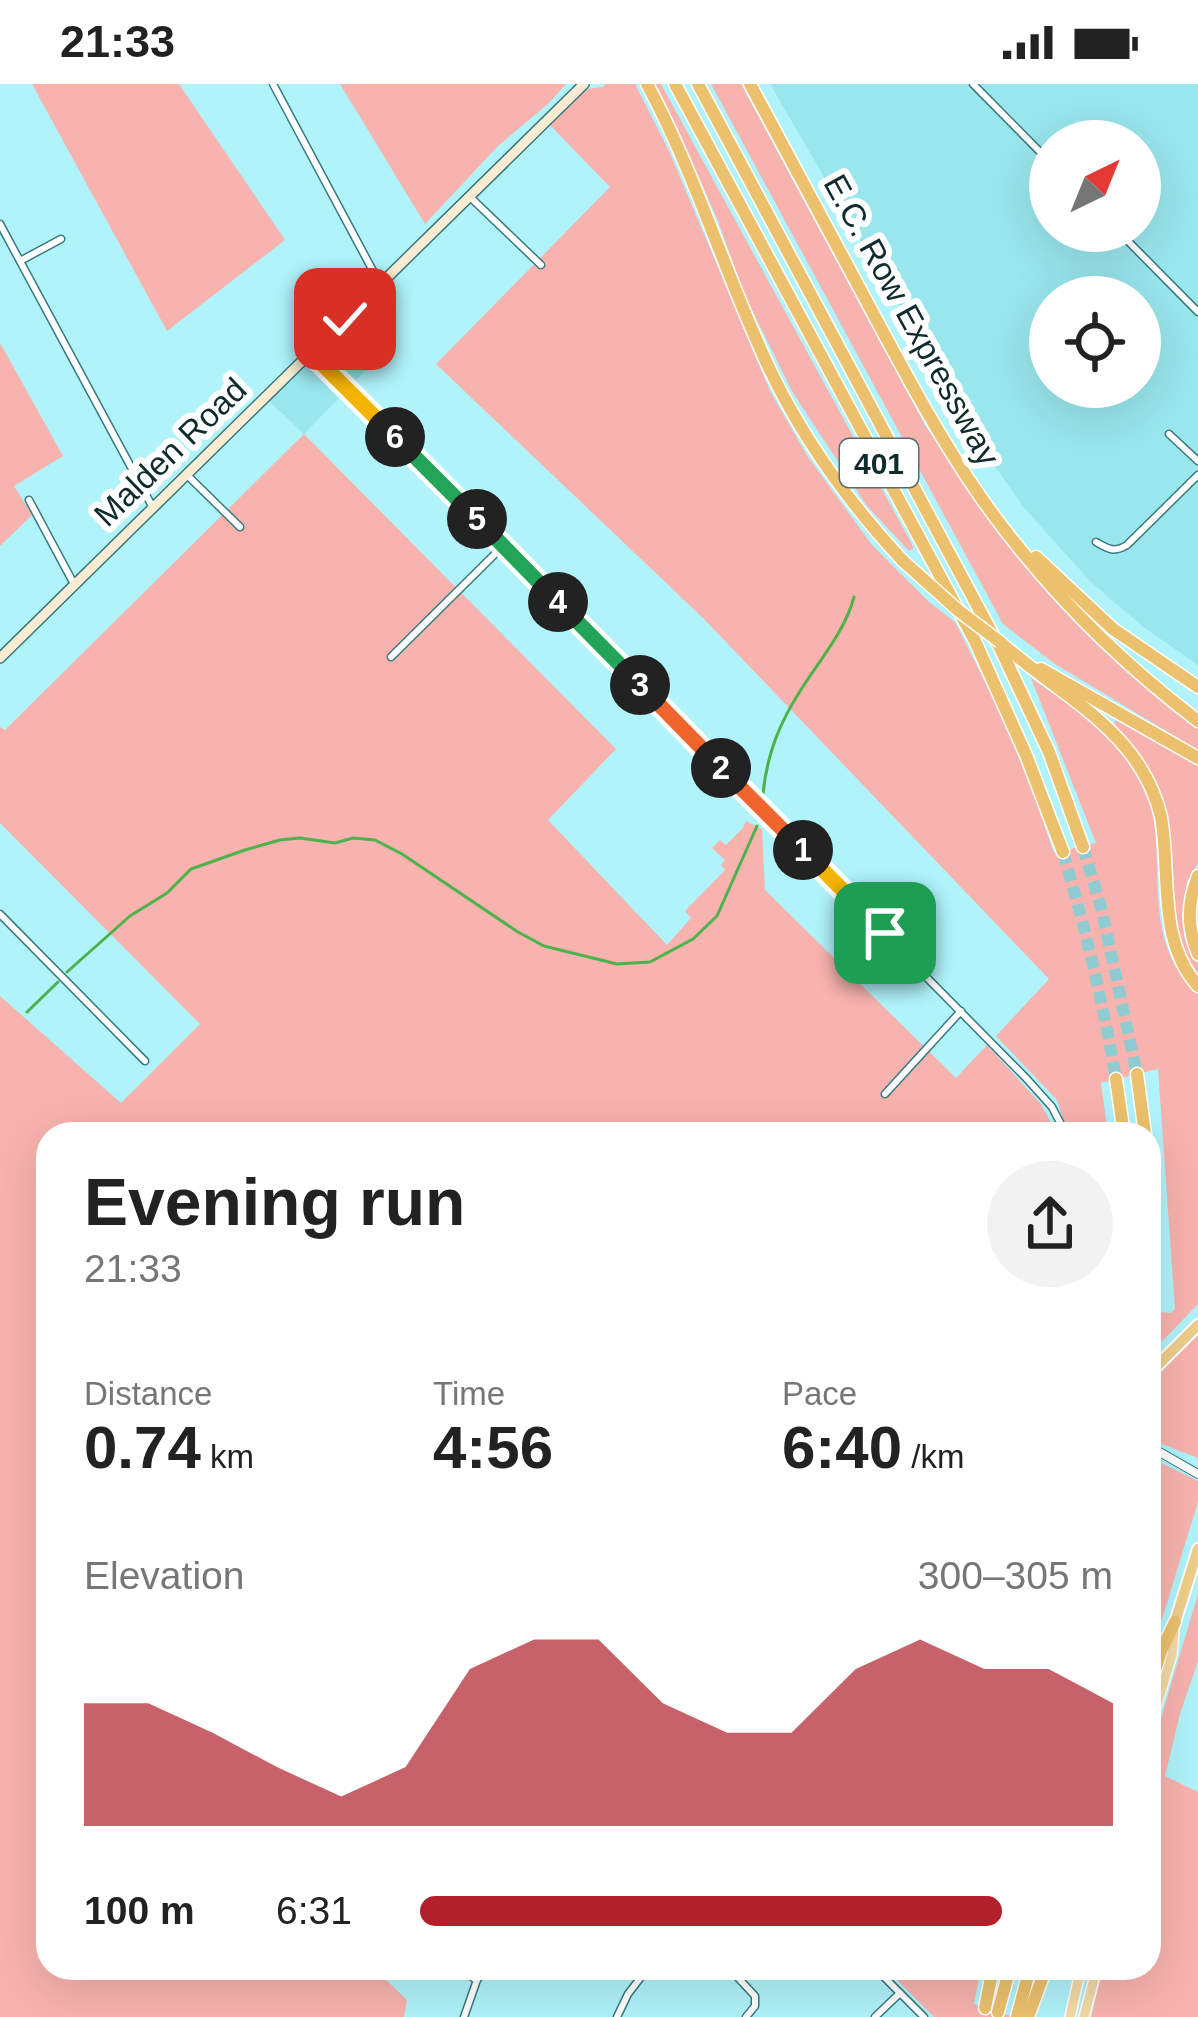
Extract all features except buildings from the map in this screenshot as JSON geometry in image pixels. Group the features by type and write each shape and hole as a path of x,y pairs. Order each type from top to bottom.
{"highway":[{"path":"647,84 689,169 788,405 845,493 903,561 1134,754 1157,800 1165,837 1173,941 1198,986"},
{"name":"401","path":"675,84 974,641 1026,755 1063,852"},
{"name":"401","path":"698,84 1012,671 1083,848"},
{"name":"E.C. Row Expressway","path":"750,84 919,400 981,497 1081,618 1198,721"},
{"path":"981,497 1084,604 1138,648 1198,687"},
{"path":"1044,675 1198,758"},
{"path":"1198,876 1189,919 1198,954"},
{"path":"1137,1074 1143,1122"},
{"path":"1116,1079 1122,1122"},
{"path":"1161,1362 1198,1324"},
{"path":"1161,1651 1198,1549"},
{"path":"993,1980 992,2010 1005,1980"},
{"path":"1016,2017 1027,1980"},
{"path":"1028,2017 1042,1980"}],"main road":[{"name":"Malden Road","path":"0,658 584,84"},
{"path":"1161,1691 1175,1622"},
{"path":"1070,2017 1078,1980"},
{"path":"1084,2017 1094,1980"}],"street":[{"path":"273,84 380,284"},
{"path":"973,84 1029,141"},
{"path":"469,196 541,265"},
{"path":"0,224 153,508"},
{"path":"20,261 61,239"},
{"path":"1139,252 1198,312"},
{"path":"310,352 961,1011 1042,1095 1060,1122"},
{"path":"1169,434 1198,461"},
{"path":"187,475 240,526"},
{"path":"1096,542 1109,550 1127,545 1198,475"},
{"path":"29,500 74,584"},
{"path":"391,657 503,546"},
{"path":"0,914 145,1061"},
{"path":"885,1094 961,1011"},
{"path":"1161,1453 1198,1474"},
{"path":"464,2017 477,1980"},
{"path":"617,2017 639,1980"},
{"path":"740,1980 755,1996 755,2006 746,2017"},
{"path":"887,1980 924,2017"},
{"path":"875,2017 900,1993"}],"shaded area":[{"path":"32,84 179,84 285,240 167,331"},
{"path":"340,84 566,84 498,146 425,224"},
{"path":"635,84 669,151 771,393 808,457 872,545 955,622 999,710 1054,853 1096,843 1031,678 1115,742 1148,794 1161,924 1179,971 1198,992 1198,1304 1161,1343 1161,1312 1175,1309 1158,1069 1101,1083 1106,1122 1064,1122 1057,1100 996,1036 1049,979 703,618 436,364 610,187 546,121 578,90"},
{"path":"653,84 661,84 914,548 909,551 867,506 793,393 745,296 679,132"},
{"path":"711,84 741,84 926,427 1019,558 1090,635 1198,728 1198,750 1055,664 1003,624"},
{"path":"770,84 1198,84 1198,665 1092,583 1025,509 980,445"},
{"path":"350,314 386,349 304,434 265,397"},
{"path":"0,343 63,456 14,486 32,515 0,546"},
{"path":"304,434 616,749 548,820 667,945 691,918 685,911 725,870 721,865 725,860 712,848 720,840 726,845 746,821 762,829 765,890 956,1078 987,1045 1041,1104 1051,1122 36,1122 36,1980 386,1980 407,2000 404,2017 0,2017 0,996 121,1103 200,1024 0,823 0,727 5,730"},
{"path":"1116,720 1198,766 1198,863 1187,882 1182,916 1198,974 1175,921 1165,807 1148,769 1113,726"},
{"path":"1198,1334 1198,1458 1161,1443 1161,1372"},
{"path":"1161,1463 1198,1481 1198,1502 1161,1622"},
{"path":"1198,1594 1198,1661 1165,1776 1198,1792 1198,2017 1091,2017 1100,1980 1161,1980 1161,1719"},
{"path":"897,1980 979,1980 974,2004 1014,2017 934,2017"}],"waterway":[{"path":"763,794 781,726 839,633 854,597"},
{"path":"67,972 191,869 300,838 335,843 353,838 375,840 544,946 617,964 650,962 693,939 717,916 757,826"},
{"path":"27,1012 58,982"}],"tunnel":[{"path":"1083,847 1101,907 1137,1074"},
{"path":"1063,852 1116,1079"}],"route":[{"path":"345,319 310,352 885,933"}]}
